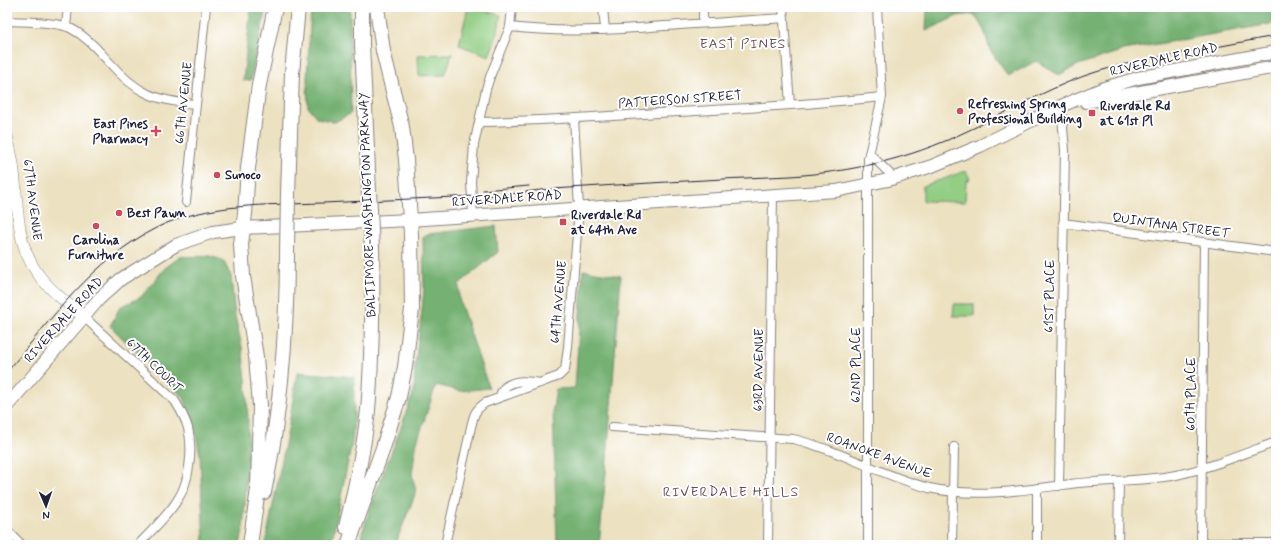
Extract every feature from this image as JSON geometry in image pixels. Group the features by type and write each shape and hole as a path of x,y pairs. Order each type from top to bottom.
{"highway":[{"path":"251,545 258,489 260,405 254,338 241,260 242,228 245,214 248,168 259,85 275,7"},
{"path":"251,545 271,462 285,337 291,80 298,7"},
{"name":"BALTIMORE-WASHINGTON PARKWAY","path":"340,545 349,515 365,430 369,399 373,296 362,44 362,7"},
{"path":"348,545 399,397 405,367 412,309 408,182 402,127 383,51 377,7"}],"main road":[{"name":"RIVERDALE ROAD","path":"7,406 99,299 121,279 169,249 190,239 213,232 242,228 410,220 836,191 868,185 932,166 964,153 1061,106 1104,88 1138,78 1276,52"},
{"name":"RIVERDALE ROAD","path":"1061,106 1276,67"}],"street":[{"path":"66,26 68,7"},
{"name":"66TH AVENUE","path":"186,202 206,7"},
{"path":"473,215 471,182 472,159 479,122 491,74 510,27 512,7"},
{"path":"603,7 605,30"},
{"path":"703,7 703,23"},
{"path":"783,7 790,105"},
{"name":"62ND PLACE","path":"868,545 869,153 882,97 877,7"},
{"path":"510,27 569,31 605,30 784,18"},
{"path":"7,21 66,26 91,42 120,75 137,88 159,99 196,104"},
{"name":"PATTERSON STREET","path":"479,122 513,122 790,105 882,97"},
{"name":"61ST PLACE","path":"1059,486 1065,150 1061,106"},
{"path":"574,118 579,208"},
{"name":"67TH AVENUE","path":"7,136 13,162 19,226 24,248 40,278 84,317"},
{"path":"869,153 894,178"},
{"name":"63RD AVENUE","path":"768,545 773,196"},
{"name":"64TH AVENUE","path":"445,545 477,409 485,403 499,398 504,388 514,382 530,381 540,383 559,376 565,370 579,208"},
{"name":"QUINTANA STREET","path":"1063,223 1276,252"},
{"name":"60TH PLACE","path":"1201,544 1204,242"},
{"name":"67TH COURT","path":"84,317 174,401 180,409 188,428 190,439 188,474 183,491 172,508 138,545"},
{"name":"ROANOKE AVENUE","path":"612,427 793,439 810,443 912,483 953,492 980,492 1037,488 1175,475 1223,462 1276,442"},
{"path":"952,545 954,447"},
{"path":"1118,545 1119,481"},
{"path":"1037,488 1037,545"},
{"path":"7,530 22,545"},
{"path":"1201,544 1276,543"}],"green space":[{"path":"251,7 266,7 251,80 243,81"},
{"path":"311,7 350,7 351,113 335,122 317,118 308,107 307,79"},
{"path":"468,7 501,15 497,35 489,56 459,45"},
{"path":"927,7 1276,7 1276,23 1124,50 1078,65 1059,75 1036,61 1008,76 990,50 984,30 974,14 957,16 926,31"},
{"path":"452,54 445,75 419,76 418,55"},
{"path":"966,171 970,179 966,181 965,202 923,201 923,186"},
{"path":"496,226 498,252 459,284 459,299 489,388 460,391 436,385 416,445 412,474 416,492 395,545 358,545 414,390 415,364 424,290 423,237 427,234"},
{"path":"209,256 223,260 231,276 235,316 242,347 246,379 248,459 243,530 240,545 204,545 200,455 196,433 184,398 110,326 120,307 141,297 165,268 180,257"},
{"path":"583,270 621,276 606,472 599,545 557,545 553,408 556,389 575,388"},
{"path":"954,304 974,304 974,316 953,316"},
{"path":"297,372 354,377 354,420 352,442 331,545 265,545 289,425"}],"tram line":[{"path":"7,372 74,292 112,257 133,241 156,228 195,214 259,205 498,195 553,189 791,176 835,171 879,163 922,150 963,133 1068,82 1098,71 1141,61 1276,36"},
{"path":"483,190 529,186"}],"place":[{"name":"Refreshing Spring Professional Building","path":"960,111"},
{"name":"Riverdale Rd at 61st Pl","path":"1092,113"},
{"name":"East Pines Pharmacy","path":"156,131"},
{"name":"Sunoco","path":"217,175"},
{"name":"Best Pawn","path":"119,213"},
{"name":"Riverdale Rd at 64th Ave","path":"563,222"},
{"name":"Carolina Furniture","path":"96,226"}],"district":[{"name":"EAST PINES","path":"743,44"},
{"name":"RIVERDALE HILLS","path":"731,492"}]}
